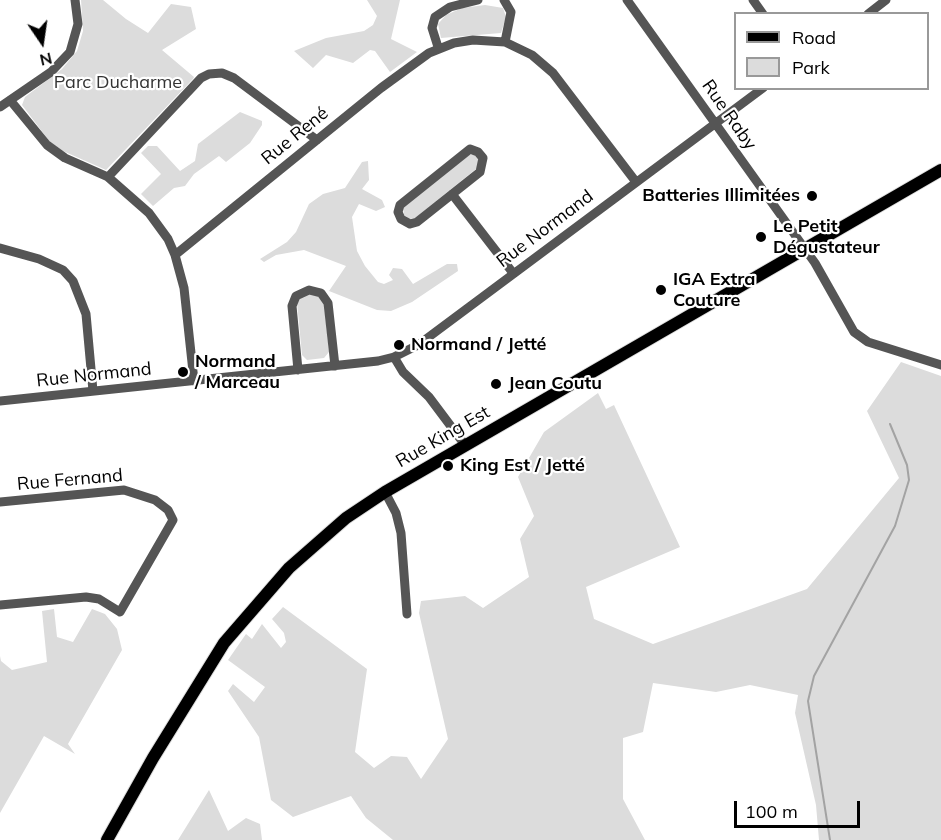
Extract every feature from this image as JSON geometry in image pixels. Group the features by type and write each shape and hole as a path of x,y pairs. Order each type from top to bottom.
{"main road":[{"name":"Rue King Est","path":"107,840 198,683 246,614 311,547 385,492 941,170"}],"street":[{"path":"0,107 51,72 70,52 78,24 75,0"},
{"path":"438,47 432,28 435,17 450,7 478,0"},
{"path":"504,0 511,12 505,42"},
{"name":"Rue Raby","path":"627,0 804,248 849,326 861,338 941,365"},
{"path":"870,12 882,1"},
{"name":"Rue René","path":"176,255 317,140 438,47 473,40 505,42 532,54 553,73 636,182"},
{"path":"108,177 201,78 209,74 222,73 234,78 317,140"},
{"name":"Rue Normand","path":"0,401 335,366 394,357 418,345 760,90"},
{"path":"10,100 47,145 65,158 108,177 149,213 176,255 190,325 194,381"},
{"path":"466,150 478,152 483,158 482,169 452,194 414,223 403,222 399,216 400,205 466,150"},
{"path":"452,194 513,273"},
{"path":"0,248 39,259 63,270 73,281 86,314 93,391"},
{"path":"298,370 292,306 296,296 309,290 321,293 328,303 335,366"},
{"path":"394,357 403,372 429,397 465,446"},
{"name":"Rue Fernand","path":"0,502 124,490 154,500 171,514 172,525 120,612 99,599 86,597 0,605"},
{"path":"385,492 399,522 407,614"}],"green space":[{"name":"Parc Ducharme","path":"81,0 103,0 148,33 171,4 191,7 196,29 162,50 194,77 193,79 106,170 63,151 50,142 22,105 25,97 62,69 77,51 83,31"},
{"path":"367,0 400,0 391,39 417,52 390,72 375,51 370,50 353,63 326,55 313,68 294,51 326,38 364,31 373,25 377,16"},
{"path":"485,5 503,8 506,17 501,33 441,38 438,24 446,15 462,8"},
{"path":"240,112 262,121 262,125 250,143 226,162 219,156 194,174 185,186 174,188 153,206 141,194 161,174 141,153 148,146 157,146 180,171 195,161 198,144"},
{"path":"473,154 477,155 480,165 476,169 415,218 410,219 404,215 403,207"},
{"path":"368,161 369,180 362,189 382,200 385,207 376,211 359,204 352,217 357,251 378,282 384,284 393,280 389,275 393,268 402,269 413,284 447,264 457,264 458,271 412,302 391,311 377,310 329,291 346,266 304,250 276,255 264,262 260,259 287,242 296,232 309,204 323,194 345,188 362,162"},
{"path":"307,294 317,295 324,304 329,352 324,358 307,360 302,355 297,303"},
{"path":"901,362 941,376 941,840 819,840 816,805 795,713 798,695 750,685 716,692 653,683 643,732 623,738 623,799 645,840 393,840 366,818 351,796 293,817 271,800 259,737 228,691 233,684 254,702 265,687 228,660 246,634 252,639 262,624 281,648 286,642 284,633 272,619 283,607 367,669 355,752 374,768 391,756 407,757 421,779 448,739 419,613 421,601 465,596 483,608 529,577 520,539 534,516 518,477 544,432 598,393 606,409 614,405 680,547 586,587 594,619 653,644 807,589 899,478 867,411"},
{"path":"54,609 57,637 73,642 92,609 105,614 117,629 122,650 68,744 75,754 44,736 0,813 0,656 1,661 12,670 47,662 42,611"},
{"path":"209,790 228,831 246,818 260,824 262,840 178,840"}],"waterway":[{"path":"830,840 808,701 814,676 895,526 909,480 907,465 890,424"}],"place":[{"name":"Batteries Illimitées","path":"812,196"},
{"name":"Le Petit Dégustateur","path":"761,237"},
{"name":"IGA Extra Couture","path":"661,290"},
{"name":"Normand / Jetté","path":"399,345"},
{"name":"Normand / Marceau","path":"183,372"},
{"name":"Jean Coutu","path":"496,384"},
{"name":"King Est / Jetté","path":"448,466"}]}
